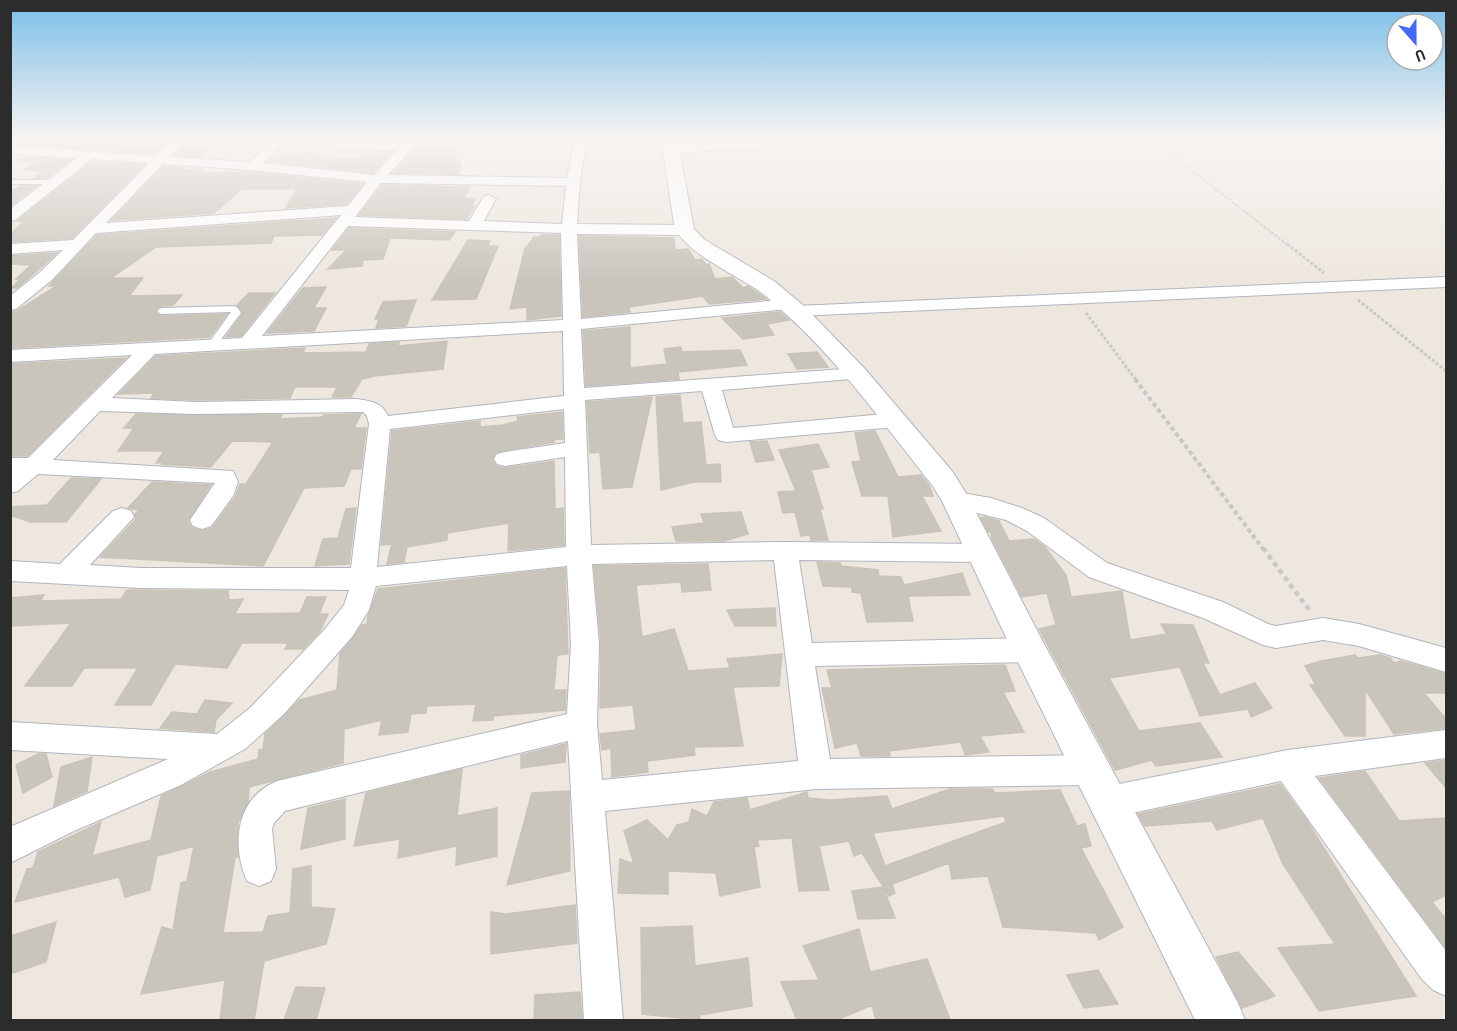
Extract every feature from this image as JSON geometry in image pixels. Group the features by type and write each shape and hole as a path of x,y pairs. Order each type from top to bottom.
{"street":[{"path":"10,217 49,186"},
{"path":"10,305 46,276 134,186"},
{"path":"248,342 371,186"},
{"path":"573,186 569,229 579,555 585,644 582,723 603,1020"},
{"path":"677,186 684,224 698,244 766,286 793,308 856,374 930,462 956,500 1091,770 1221,1020"},
{"path":"474,226 489,199"},
{"path":"92,229 320,211 348,216 474,226 569,229 684,224"},
{"path":"629,218 684,224"},
{"path":"10,249 76,244"},
{"path":"10,356 571,325 793,308 1446,282"},
{"path":"10,486 35,465 149,349"},
{"path":"380,424 482,412 483,422 486,423 575,404 711,387 856,374"},
{"path":"711,387 726,435 895,420"},
{"path":"10,846 34,832 148,785 222,748 239,736 285,692 347,623 364,594 363,578 380,424 377,413 369,407 356,405 196,408 94,404"},
{"path":"504,459 576,448"},
{"path":"10,465 225,476 227,482 225,490 202,520"},
{"path":"956,500 994,506 1031,522 1081,561 1098,570 1213,610 1263,634 1276,637 1323,629 1359,635 1446,660"},
{"path":"64,574 122,516"},
{"path":"10,571 244,580 363,578 579,555 785,551 981,553"},
{"path":"785,551 816,774"},
{"path":"800,655 1030,650"},
{"path":"259,869 255,824 264,806 277,798 582,723"},
{"path":"10,736 222,748"},
{"path":"1109,802 1288,765 1446,744"},
{"path":"1288,765 1434,965 1446,977"},
{"path":"586,797 816,774 1091,770"}],"lane":[{"path":"161,311 234,309 237,313 213,344"}],"path":[{"path":"1212,186 1446,371"},
{"path":"1073,297 1323,629"}],"building":[{"path":"20,186 36,186 10,206 10,193"},
{"path":"61,186 123,186 72,238 10,242 10,234 24,221 17,221"},
{"path":"145,186 361,186 347,204 286,208 297,189 242,189 214,213 112,220"},
{"path":"381,186 470,187 464,198 475,199 471,206 475,206 466,219 359,215"},
{"path":"336,218 322,235 274,236 271,243 156,247 111,278 143,278 129,296 182,295 173,305 156,309 156,313 161,316 227,314 210,337 10,348 10,312 17,311 58,285 49,286 97,235"},
{"path":"349,228 455,232 449,240 390,238 383,259 363,260 362,266 328,269 346,250 332,250"},
{"path":"559,235 561,316 527,320 527,307 510,309 525,249 534,237"},
{"path":"579,236 674,238 675,250 688,249 695,260 702,259 706,265 709,264 715,279 732,277 743,288 748,286 766,299 709,304 703,296 629,307 630,312 583,317"},
{"path":"468,240 490,241 487,246 498,246 476,299 432,300"},
{"path":"57,253 17,288 12,288 20,279 16,279 31,265 10,264 10,256"},
{"path":"326,287 314,308 326,308 314,331 267,333 303,288"},
{"path":"249,293 275,293 241,336 226,337 243,313 237,305"},
{"path":"416,300 406,326 376,328 379,319 375,319 383,302"},
{"path":"780,312 789,320 767,324 774,335 743,339 722,318"},
{"path":"630,327 630,368 667,364 664,349 681,347 682,352 740,350 747,365 678,372 679,379 586,386 583,331"},
{"path":"447,341 443,369 362,379 351,397 332,397 337,387 295,387 290,398 196,400 151,398 154,393 119,394 156,356 305,348 303,353 366,352 369,344 399,342 398,346"},
{"path":"817,352 828,367 797,369 788,354"},
{"path":"126,358 27,456 10,456 10,364"},
{"path":"680,395 683,423 701,422 706,465 720,464 721,482 694,482 661,490 656,397"},
{"path":"652,397 632,487 603,489 600,452 590,453 587,402"},
{"path":"562,412 563,439 496,452 492,460 496,466 505,468 554,461 555,509 563,508 564,545 508,551 509,523 447,533 447,540 407,547 404,562 387,564 392,544 381,545 392,431 480,421 480,427 503,425 518,421 517,417"},
{"path":"136,414 282,415 280,419 361,414 354,428 366,428 361,469 351,469 344,486 304,488 263,566 100,557 136,519 135,514 139,510 128,508 152,482 211,485 188,521 192,528 201,531 212,528 235,497 240,484 246,484 273,442 232,441 211,467 156,463 164,451 118,451 134,428 124,428"},
{"path":"875,431 898,477 921,475 929,485 933,496 922,496 941,531 893,537 888,496 862,496 852,462 861,461 855,433"},
{"path":"767,441 774,460 756,462 750,442"},
{"path":"818,444 829,467 811,470 823,509 820,509 828,540 811,540 810,535 801,536 795,512 783,513 778,492 796,491 779,450"},
{"path":"71,478 101,479 66,522 30,522 10,515 10,507 47,505"},
{"path":"356,508 349,564 315,566 323,539 338,538 346,509"},
{"path":"741,512 748,534 724,541 676,541 672,527 704,523 701,514"},
{"path":"981,518 999,521 1009,541 1034,539 1045,547 1066,575 1071,597 1122,591 1130,640 1167,634 1161,624 1193,625 1209,663 1203,663 1220,695 1255,683 1272,708 1251,717 1248,709 1200,716 1180,667 1109,678 1139,731 1200,723 1222,757 1156,766 1152,760 1115,770 1039,629 1056,625 1047,593 1022,597 992,539 991,532 988,532"},
{"path":"817,562 840,563 841,566 878,570 879,576 901,577 904,585 962,573 970,595 908,596 913,621 867,622 861,593 852,592 852,587 823,586"},
{"path":"708,564 711,590 682,592 681,582 636,585 642,637 674,629 688,671 730,668 727,659 782,654 779,686 733,687 743,746 694,747 695,755 647,761 648,772 612,777 611,748 602,750 600,734 636,730 633,705 600,708 601,644 594,566"},
{"path":"565,568 568,654 557,655 554,690 566,690 565,710 493,716 493,720 473,721 476,704 427,706 426,713 411,714 408,732 379,735 382,720 344,729 343,763 249,787 248,803 238,823 238,857 235,858 223,933 263,932 268,916 290,913 293,869 311,866 311,907 335,909 326,944 264,961 254,1020 220,1020 225,980 141,994 162,927 173,930 181,883 187,881 194,846 157,856 150,890 125,897 119,877 15,902 27,869 33,868 38,852 101,822 92,856 151,840 161,796 210,772 258,759 259,750 263,749 265,734 300,700 337,690 340,654 362,625 367,624 378,589"},
{"path":"127,590 228,591 229,600 243,599 235,614 300,613 307,597 326,597 319,614 328,614 320,631 303,649 285,649 288,643 242,643 227,668 175,664 151,705 115,705 138,668 84,668 72,686 25,686 71,623 10,626 10,598 44,595 40,601 121,599"},
{"path":"775,608 776,626 735,626 727,610"},
{"path":"1355,655 1358,658 1380,655 1390,658 1394,663 1401,661 1446,674 1446,693 1424,693 1446,719 1446,728 1394,734 1365,689 1365,736 1345,736 1310,685 1316,685 1305,666"},
{"path":"1005,665 1015,691 1003,692 1024,732 980,736 989,752 965,755 961,742 889,751 890,756 861,756 857,743 835,748 822,688 832,688 827,670"},
{"path":"205,700 232,703 216,720 214,732 160,728 172,712 197,714"},
{"path":"566,744 565,762 521,768 521,755"},
{"path":"38,754 46,754 52,777 23,793 16,765"},
{"path":"92,757 87,791 54,806 61,767"},
{"path":"1446,760 1446,788 1425,763"},
{"path":"462,769 457,816 497,808 497,856 456,865 457,846 398,858 400,839 354,846 366,793"},
{"path":"1365,771 1399,821 1446,818 1446,895 1432,902 1446,919 1446,948 1319,778"},
{"path":"1280,784 1307,821 1416,996 1319,1011 1278,948 1335,944 1283,864 1263,818 1217,830 1212,821 1145,826 1138,814"},
{"path":"950,789 992,789 995,793 1060,790 1077,826 1085,824 1091,846 1081,848 1123,927 1099,940 1096,933 1003,927 988,876 952,879 949,863 892,884 895,893 889,896 862,853 854,856 849,841 819,846 829,890 799,891 792,838 757,840 759,846 754,847 760,887 720,896 716,873 668,871 668,894 618,893 620,859 634,864 624,831 647,820 668,840 677,825 689,822 692,809 707,816 714,802 747,798 750,810 807,792 808,798 830,800 887,796 892,809","holes":["1004,816 1006,822 885,866 873,833"]},
{"path":"569,791 570,871 507,885 532,793"},
{"path":"345,799 345,839 301,849 308,808"},
{"path":"883,887 895,918 858,919 852,891"},
{"path":"575,905 577,943 491,954 491,912 506,914"},
{"path":"56,922 46,962 10,974 10,936"},
{"path":"692,926 695,966 748,958 752,1006 700,1015 700,1020 642,1014 641,928"},
{"path":"859,929 870,972 927,959 950,1020 876,1020 872,1005 837,1020 797,1020 781,982 819,980 803,946"},
{"path":"1238,952 1275,996 1242,1008 1216,957"},
{"path":"1098,970 1118,1004 1084,1008 1067,975"},
{"path":"296,987 325,988 316,1020 284,1020"},
{"path":"580,992 582,1020 534,1020 535,995"}]}
